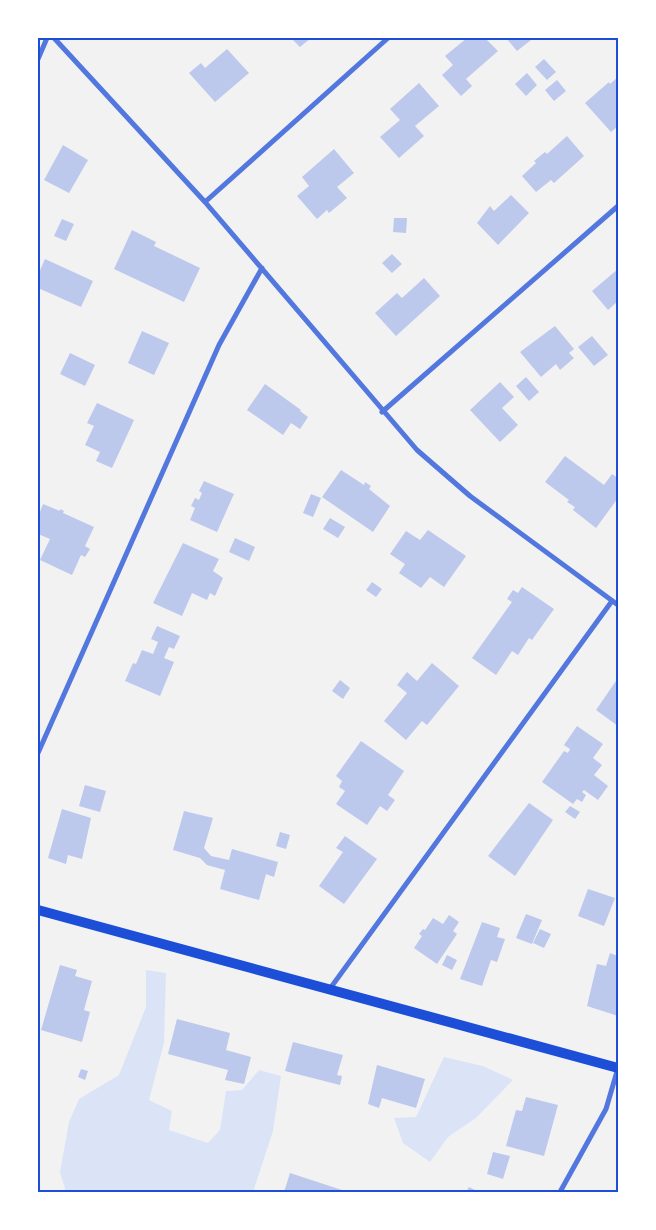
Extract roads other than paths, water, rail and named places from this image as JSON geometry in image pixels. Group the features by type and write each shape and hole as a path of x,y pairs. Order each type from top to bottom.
{"main road":[{"path":"38,910 618,1068"}],"street":[{"path":"38,59 47,38"},
{"path":"54,38 205,202 382,412 417,450 470,496 618,605"},
{"path":"205,202 388,38"},
{"path":"382,412 618,206"},
{"path":"38,753 219,345 262,268"},
{"path":"329,990 612,601"},
{"path":"560,1192 606,1109 618,1068"}]}
